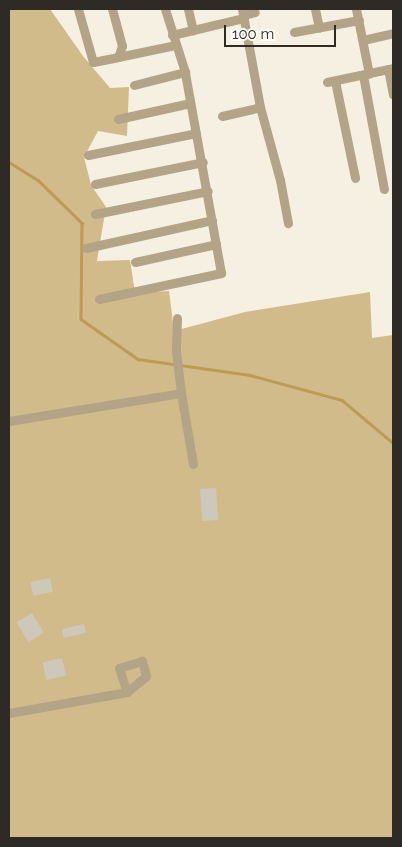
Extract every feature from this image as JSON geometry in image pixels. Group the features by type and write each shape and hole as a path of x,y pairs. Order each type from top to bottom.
{"street":[{"path":"78,9 93,62 176,45"},
{"path":"112,9 122,46 118,57"},
{"path":"99,299 221,273 203,162 185,72 165,9"},
{"path":"188,9 193,30"},
{"path":"315,9 319,28"},
{"path":"356,9 363,40 366,74 384,189"},
{"path":"172,35 254,12"},
{"path":"243,14 260,107 280,180 288,223"},
{"path":"294,32 359,20"},
{"path":"363,40 393,33"},
{"path":"355,178 331,82 391,69 393,95"},
{"path":"134,85 185,72"},
{"path":"118,119 190,103"},
{"path":"222,116 260,107"},
{"path":"88,155 196,133"},
{"path":"95,184 203,162"},
{"path":"95,214 208,191"},
{"path":"86,248 212,220"},
{"path":"135,262 216,244"},
{"path":"177,318 176,352 181,393 194,464"},
{"path":"9,420 181,393"},
{"path":"9,714 127,692"}],"shaded area":[{"path":"9,9 50,9 83,56 110,88 129,87 127,136 98,131 84,157 91,185 106,207 97,261 130,260 135,293 169,291 174,331 245,312 370,292 372,338 393,335 393,838 9,838"}],"building":[{"path":"216,488 218,520 202,521 200,489"},
{"path":"50,578 53,592 33,596 30,582"},
{"path":"32,613 44,633 28,642 17,622"},
{"path":"84,624 86,633 64,638 62,629"},
{"path":"62,658 66,676 47,680 43,662"}],"waterway":[{"path":"9,162 38,180 82,223 81,319 138,359 250,375 342,400 393,443"}]}
